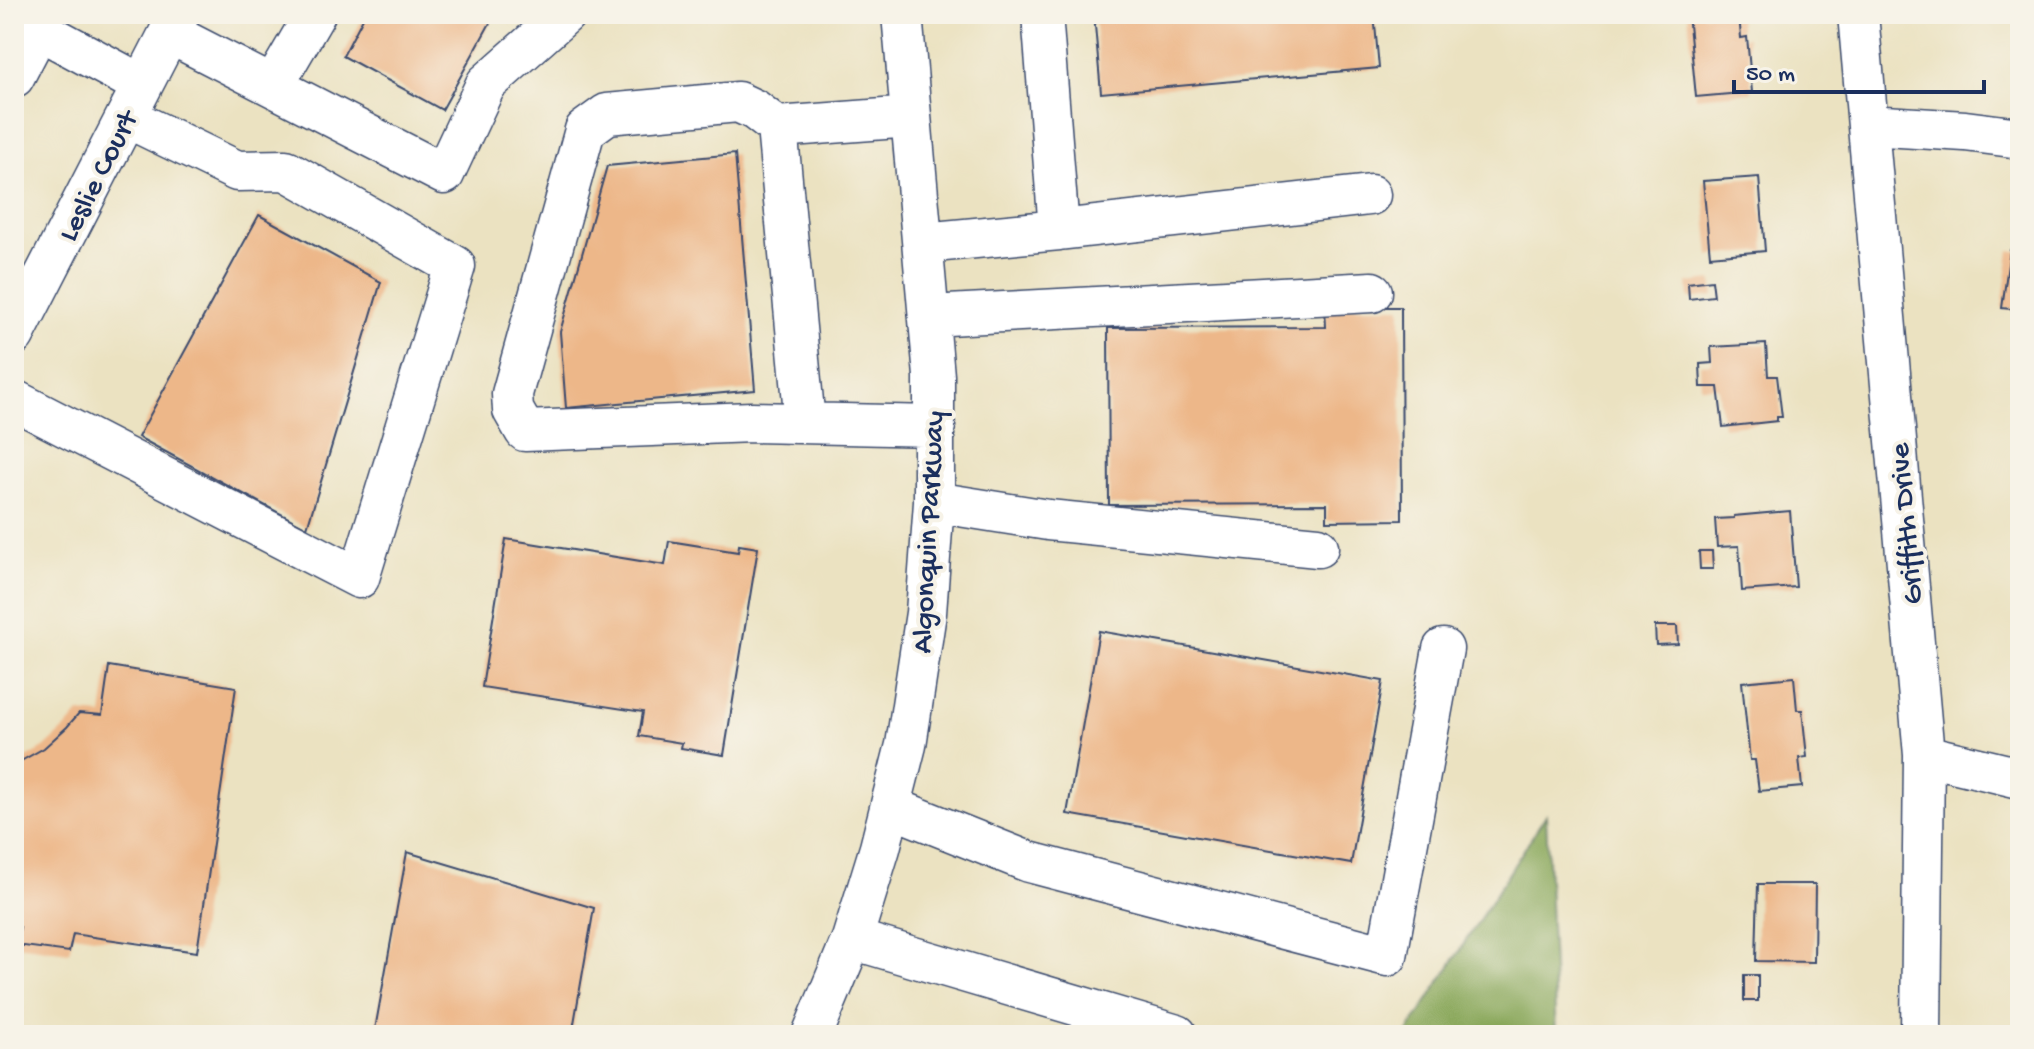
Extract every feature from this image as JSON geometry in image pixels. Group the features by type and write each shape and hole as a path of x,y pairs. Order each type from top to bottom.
{"street":[{"path":"273,86 315,14"},
{"path":"174,23 273,86 444,174 486,84 565,14"},
{"name":"Algonquin Parkway","path":"812,1035 852,939 880,848 906,745 926,613 934,502 935,426 929,316 902,14"},
{"path":"1042,14 1059,230"},
{"name":"Griffith Drive","path":"1858,14 1924,755 1921,1035"},
{"path":"14,77 27,23 237,171 286,170 455,266 359,578 14,400"},
{"name":"Leslie Court","path":"14,335 174,23"},
{"path":"911,117 777,127 755,110 738,102 607,114 585,130 512,394 513,410 525,431 752,422 935,426"},
{"path":"1868,125 2020,138"},
{"path":"777,127 805,423"},
{"path":"923,243 1370,195"},
{"path":"929,316 1372,292"},
{"path":"934,502 1048,520 1318,547"},
{"path":"891,807 1029,862 1387,956 1443,649"},
{"path":"1924,755 2020,778"},
{"path":"852,939 1063,1019 1175,1035"}],"green space":[{"path":"1546,815 1556,1035 1406,1035"}],"building":[{"path":"365,14 495,14 442,110 343,56"},
{"path":"1094,14 1374,14 1379,68 1101,93"},
{"path":"1688,14 1739,14 1741,38 1747,37 1752,92 1696,97"},
{"path":"735,154 755,390 566,408 560,332 607,166"},
{"path":"1759,177 1765,251 1710,256 1703,181"},
{"path":"259,215 381,282 307,528 138,437"},
{"path":"2010,250 2020,252 2020,310 2002,308"},
{"path":"1712,280 1714,296 1689,299 1688,283"},
{"path":"1325,307 1401,307 1402,520 1327,521 1327,504 1109,505 1108,328 1326,327"},
{"path":"1766,344 1768,376 1777,376 1782,417 1777,417 1777,421 1723,427 1718,387 1701,387 1700,364 1712,363 1711,347"},
{"path":"1790,511 1796,587 1742,591 1739,546 1717,547 1715,519"},
{"path":"506,539 665,565 669,541 738,552 739,545 758,548 724,755 681,748 682,743 639,736 643,712 482,687"},
{"path":"1699,551 1712,551 1713,569 1700,569"},
{"path":"1655,626 1677,626 1678,644 1656,645"},
{"path":"1099,631 1383,681 1351,864 1067,814"},
{"path":"109,666 236,687 197,952 73,934 69,952 16,945 20,927 14,926 14,765 44,748 79,713 102,715"},
{"path":"1794,677 1797,710 1802,710 1807,757 1799,758 1802,787 1759,791 1755,760 1750,760 1742,682"},
{"path":"407,852 594,908 572,1035 374,1035"},
{"path":"1758,884 1815,884 1814,962 1756,961"},
{"path":"1744,975 1758,975 1758,1001 1744,1001"}]}
